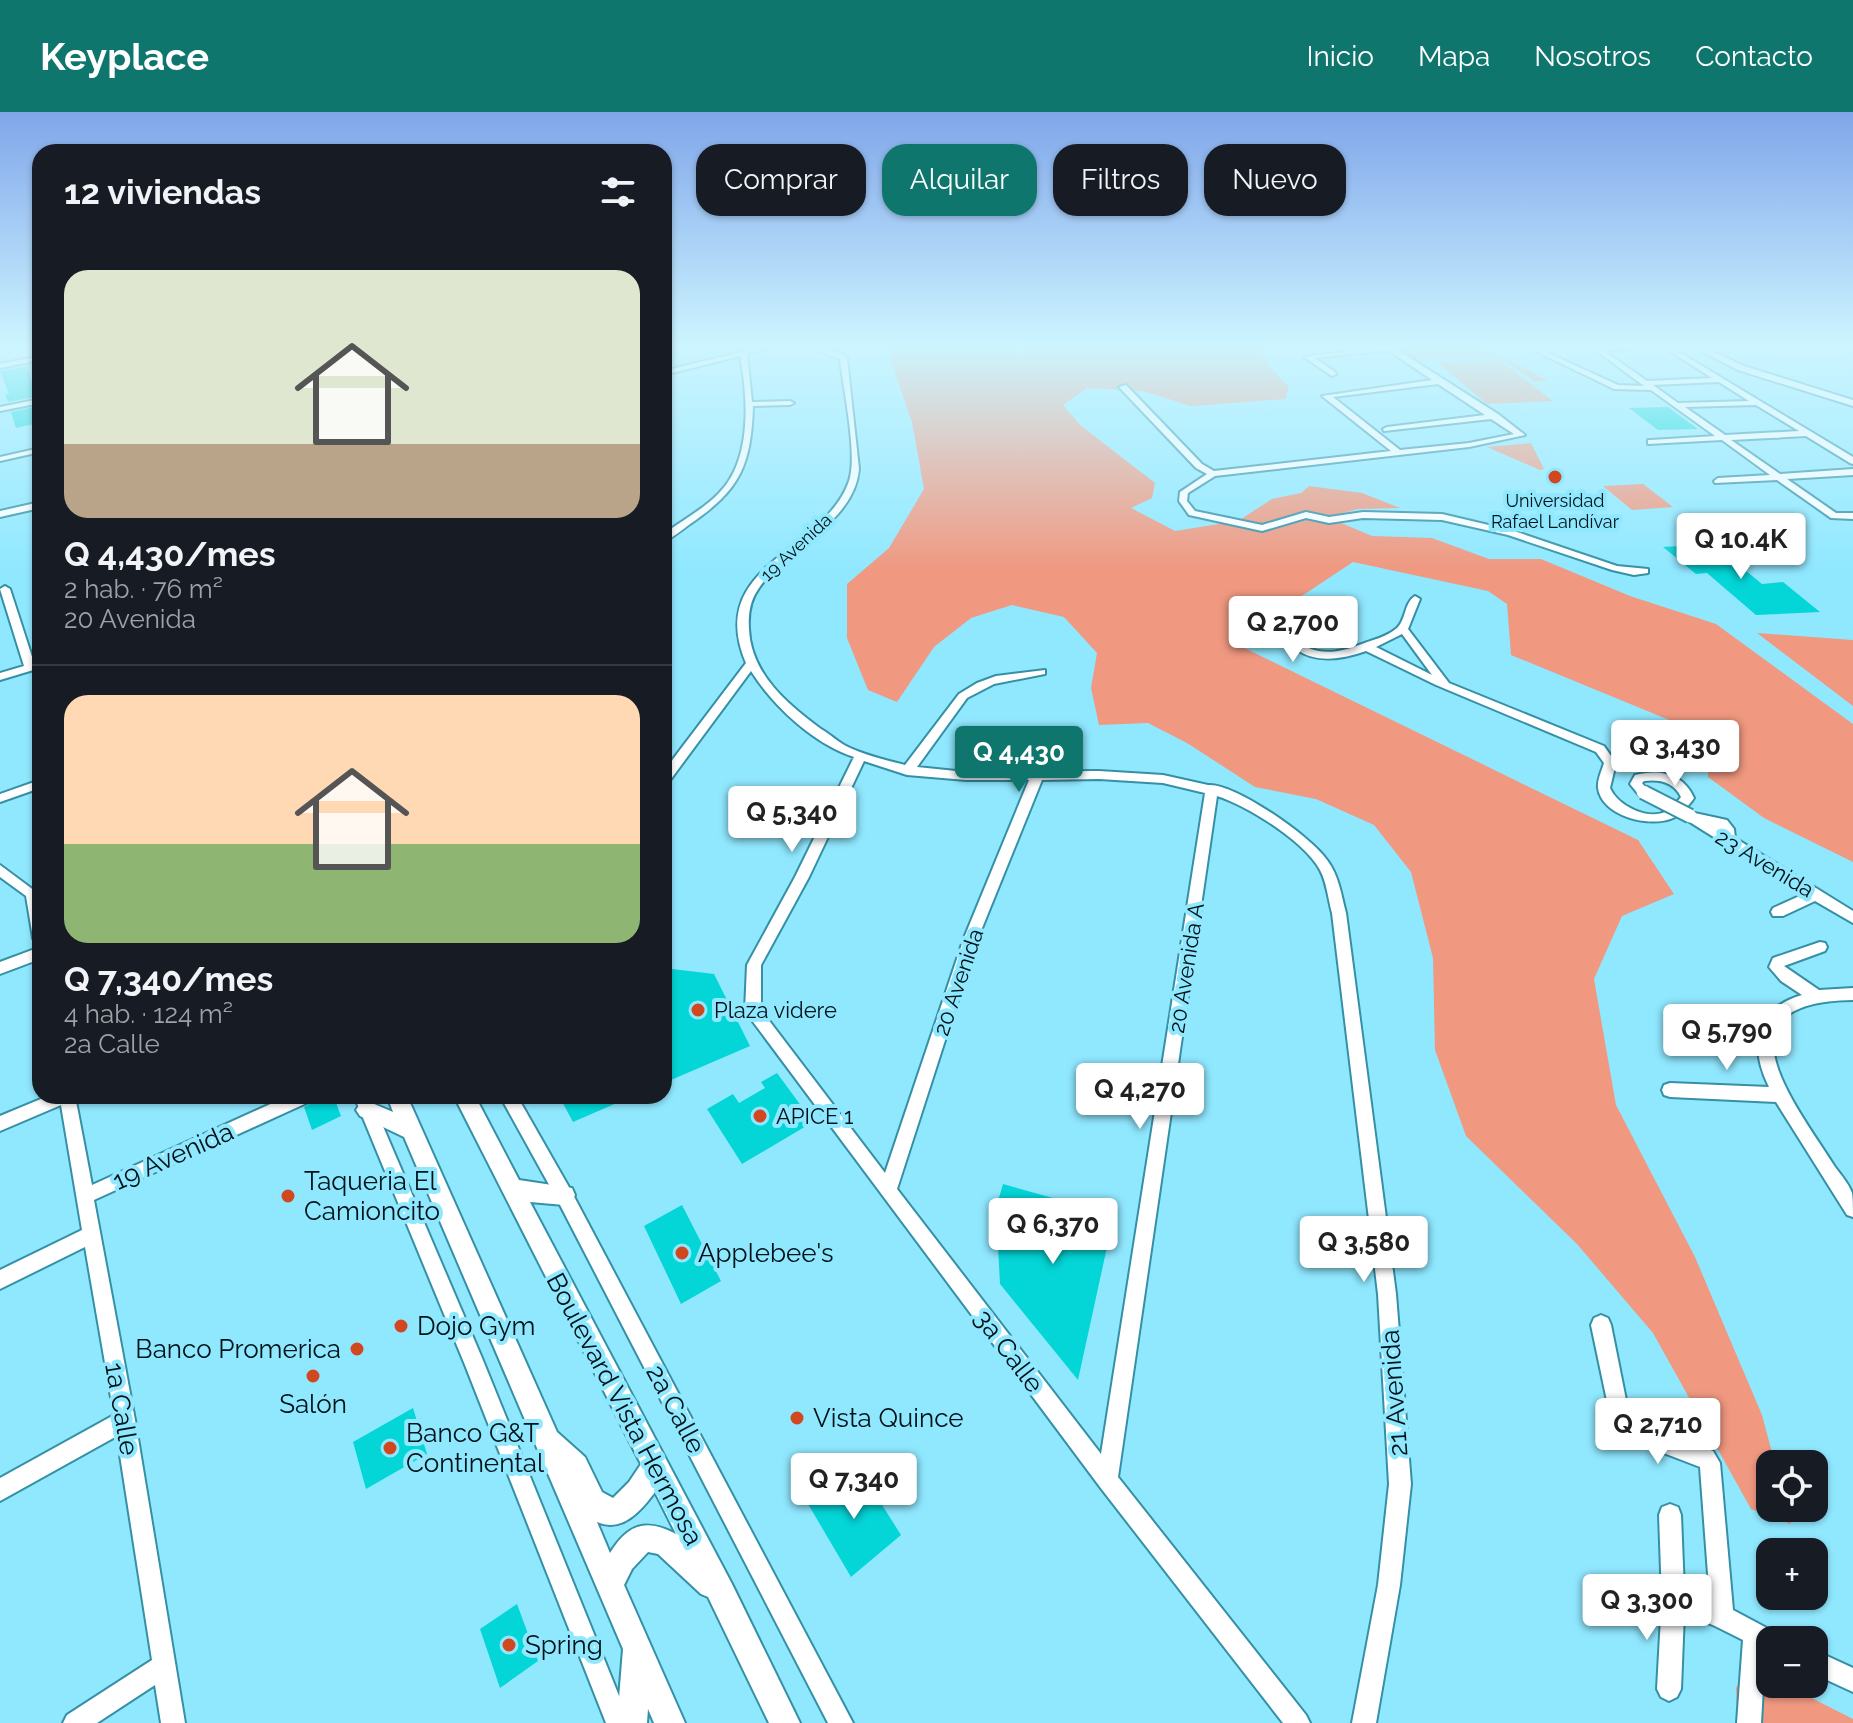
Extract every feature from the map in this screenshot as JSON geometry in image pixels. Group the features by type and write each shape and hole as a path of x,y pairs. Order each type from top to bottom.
{"main road":[{"path":"366,1104 413,1131"},
{"path":"401,1104 670,1723"},
{"name":"Boulevard Vista Hermosa","path":"468,1104 722,1594 785,1723"},
{"path":"510,1189 564,1195"},
{"path":"543,1436 577,1468 595,1505 605,1511 619,1509 632,1501 655,1465"},
{"path":"610,1583 624,1552 636,1539 652,1535 663,1540 722,1594"},
{"path":"632,1723 638,1647"}],"street":[{"path":"672,533 728,489 743,459 746,421"},
{"name":"19 Avenida","path":"751,664 743,639 743,615 752,590 772,566 834,512 854,481 849,421"},
{"path":"1156,421 1199,466 1213,474"},
{"path":"1358,421 1397,452"},
{"path":"1387,429 1453,421"},
{"path":"1502,421 1521,435 1469,445 1325,461 1302,457 1298,460 1300,464 1213,474 1184,492 1183,501 1188,510 1211,519 1262,528 1306,515 1329,520 1363,515 1442,517 1511,533 1615,568 1645,571"},
{"path":"1696,421 1834,516 1853,516"},
{"path":"1788,421 1853,461"},
{"path":"1651,442 1809,433"},
{"path":"0,459 32,452"},
{"path":"1718,481 1853,472"},
{"path":"0,514 32,507"},
{"path":"5,589 32,659"},
{"path":"1300,634 1301,649 1318,657 1330,657 1403,629 1415,599"},
{"path":"1403,629 1445,685"},
{"name":"23 Avenida","path":"1365,646 1445,685 1600,749 1610,763 1603,786 1615,803 1629,811 1645,816 1670,815 1688,798 1679,783 1662,777 1639,778 1636,784 1643,792 1692,818 1853,918"},
{"path":"672,769 751,664 774,696 802,724 837,749 907,771 971,776 1111,775 1170,779 1212,788"},
{"path":"0,677 32,668"},
{"path":"907,771 963,696 997,678 1041,672"},
{"name":"3a Calle","path":"859,758 802,877 754,965 753,1011 1107,1480 1298,1723"},
{"name":"20 Avenida","path":"888,1191 971,938 1037,776"},
{"path":"0,798 32,787"},
{"name":"21 Avenida","path":"1212,788 1265,811 1309,845 1328,872 1339,913 1387,1294 1400,1484 1389,1585 1364,1723"},
{"name":"20 Avenida A","path":"1107,1480 1212,788"},
{"path":"0,870 32,894"},
{"path":"1778,912 1817,894"},
{"path":"1814,995 1776,967 1778,962 1820,947"},
{"path":"0,968 32,956"},
{"path":"1853,994 1814,995 1784,1007 1767,1029 1765,1043 1772,1077 1853,1209"},
{"path":"1670,1090 1782,1095"},
{"path":"0,1124 47,1104"},
{"name":"1a Calle","path":"68,1104 125,1420 173,1723"},
{"name":"19 Avenida","path":"85,1196 287,1104"},
{"path":"364,1104 475,1365 618,1723"},
{"name":"2a Calle","path":"513,1104 564,1195 841,1723"},
{"path":"0,1280 91,1235"},
{"path":"1601,1325 1621,1427 1706,1458 1710,1463 1722,1617"},
{"path":"0,1490 125,1420"},
{"path":"1669,1689 1673,1598 1670,1515"},
{"path":"1673,1598 1722,1617 1756,1635"},
{"path":"75,1723 164,1666"},
{"path":"1828,1668 1853,1680"},
{"path":"1749,1723 1756,1677"}],"shaded area":[{"path":"912,421 1077,421 1155,483 1152,498 1131,508 1175,531 1238,521 1272,499 1301,493 1309,486 1362,493 1400,508 1358,509 1327,517 1372,536 1432,538 1489,559 1541,559 1630,596 1716,624 1853,724 1853,862 1764,818 1708,777 1708,751 1691,729 1511,655 1507,604 1488,591 1353,562 1232,642 1638,840 1674,894 1622,916 1594,979 1616,1105 1695,1257 1762,1415 1771,1450 1756,1450 1756,1511 1751,1509 1653,1333 1577,1244 1466,1136 1435,1050 1433,958 1411,872 1374,825 1316,799 1255,787 1187,743 1148,723 1099,725 1091,688 1097,653 1064,617 1012,605 971,618 934,647 897,702 868,690 847,638 847,584 889,548 924,489"},
{"path":"1531,443 1544,469 1487,447"},
{"path":"1643,484 1673,507 1632,510 1603,486"},
{"path":"1757,633 1853,640 1853,706"},
{"path":"1756,1671 1756,1698 1812,1698 1853,1719 1853,1723 1737,1723 1736,1688 1743,1675"}],"building":[{"path":"14,421 32,421 32,424 16,428"},
{"path":"1646,421 1687,421 1698,429 1658,430"},
{"path":"1713,544 1762,584 1783,582 1820,612 1756,615 1707,573 1696,574 1663,547"},
{"name":"Plaza videre","path":"672,969 714,974 750,1046 672,1080"},
{"name":"APICE 1","path":"777,1073 813,1122 742,1164 707,1109 733,1094 739,1103 765,1088 761,1082"},
{"path":"310,1104 336,1104 341,1116 312,1130 304,1107"},
{"path":"563,1104 615,1104 573,1122"},
{"path":"1003,1184 1114,1215 1078,1380 1000,1284 996,1208"},
{"name":"Applebee's","path":"682,1205 721,1281 681,1304 644,1226"},
{"name":"Banco G&T Continental","path":"413,1408 427,1454 366,1489 353,1442"},
{"path":"857,1465 901,1535 851,1577 808,1504"},
{"name":"Spring","path":"517,1604 538,1661 500,1688 480,1629"}],"place":[{"name":"Universidad Rafael Landívar","path":"1555,477"},
{"name":"Plaza videre","path":"698,1010"},
{"name":"APICE 1","path":"760,1116"},
{"name":"Taqueria El Camioncito","path":"288,1196"},
{"name":"Applebee's","path":"682,1253"},
{"name":"Dojo Gym","path":"401,1326"},
{"name":"Banco Promerica","path":"357,1349"},
{"name":"Salón","path":"313,1376"},
{"name":"Vista Quince","path":"797,1418"},
{"name":"Banco G&T Continental","path":"390,1448"},
{"name":"Spring","path":"509,1645"}]}
